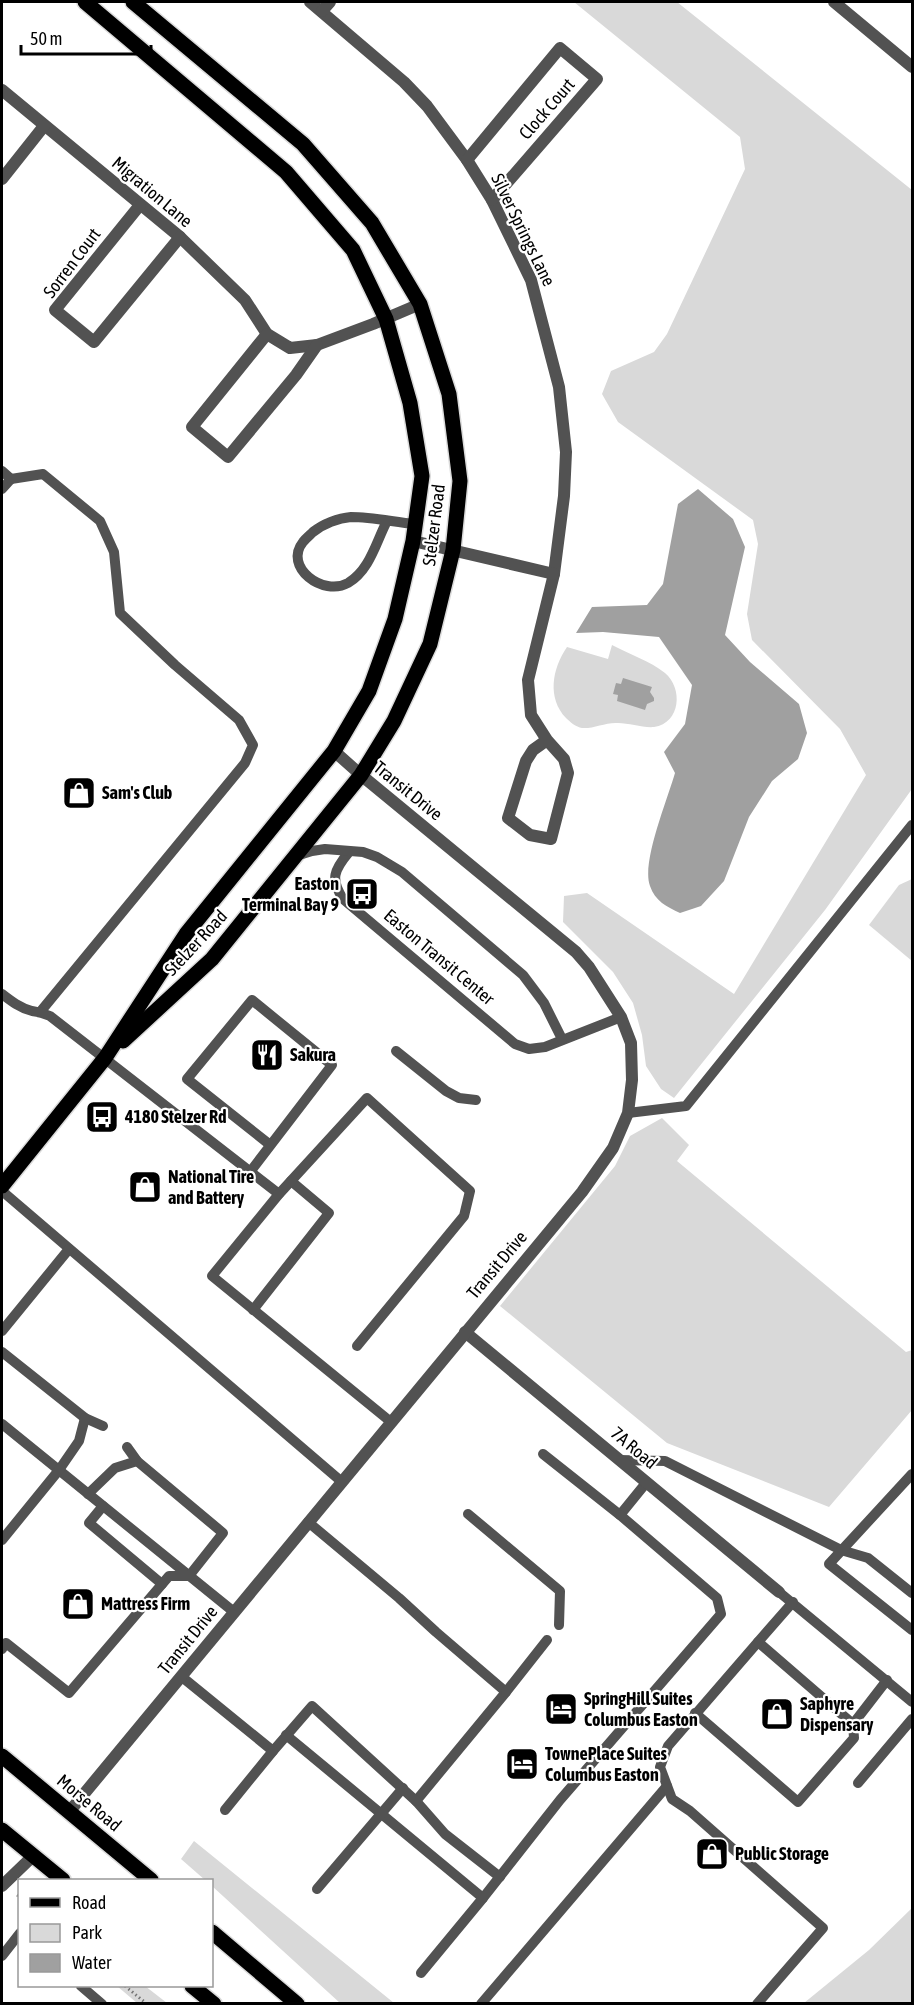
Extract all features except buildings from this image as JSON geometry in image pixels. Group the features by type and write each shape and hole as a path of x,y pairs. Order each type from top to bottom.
{"main road":[{"name":"Stelzer Road","path":"2,1186 105,1058 186,934 334,751 369,691 395,619 413,541 422,476 410,403 386,319 353,250 286,172 85,2"},
{"name":"Stelzer Road","path":"105,1058 212,959 361,775 394,721 430,644 453,550 460,481 449,394 420,304 372,223 303,144 133,2"},
{"name":"Morse Road","path":"2,1756 148,1879"},
{"path":"2,1830 61,1879"},
{"path":"213,1933 297,2004"},
{"path":"193,1987 214,2004"}],"street":[{"name":"Silver Springs Lane","path":"310,2 326,6 427,106 467,160 492,200 531,280 559,387 566,452 564,496 554,574 528,680 531,715 547,740 564,759 568,773 551,839 530,835 508,818 526,760 533,750 547,740"},
{"path":"834,2 912,67"},
{"name":"Clock Court","path":"467,160 560,48 597,79 492,200"},
{"name":"Migration Lane","path":"2,91 180,237 245,300 267,334 290,348 317,345 420,304"},
{"path":"2,179 44,126"},
{"name":"Sorren Court","path":"140,205 55,310 86,336 94,342 180,237"},
{"path":"267,334 192,427 228,457 296,375 317,345"},
{"path":"413,541 554,574"},
{"name":"Transit Drive","path":"69,1812 582,1192 613,1149 628,1113 632,1080 631,1043 621,1017 589,967 576,952 334,751"},
{"name":"7A Road","path":"465,1332 779,1592"},
{"path":"2,1886 33,1856"}],"lane":[{"path":"2,471 11,478"},
{"path":"2,489 11,478 43,474 100,521 114,552 120,613 175,665 239,720 254,745 245,763 41,1011"},
{"path":"387,521 366,566 348,583 331,587 316,584 302,570 298,553 302,542 321,526 350,517 415,524"},
{"path":"628,1113 686,1106 912,825"},
{"path":"296,856 312,850 325,849 363,852 377,856 402,872 523,975 544,1003 562,1039"},
{"name":"Easton Transit Center","path":"349,852 340,863 335,878 335,886 343,899 515,1044 529,1048 545,1047 621,1017"},
{"path":"2,994 14,1004 31,1011 41,1011 50,1016 279,1194"},
{"path":"250,1172 269,1144 332,1065 252,1000 187,1079 269,1144"},
{"path":"396,1051 446,1091 459,1098 476,1100"},
{"path":"357,1346 464,1216 470,1191 367,1098 279,1194 212,1276 391,1422"},
{"path":"253,1310 328,1213 291,1181"},
{"path":"2,1191 342,1482"},
{"path":"2,1331 69,1249"},
{"path":"2,1352 85,1418 103,1426"},
{"path":"2,1540 79,1441 85,1418"},
{"path":"2,1424 234,1612"},
{"path":"127,1447 137,1461 223,1533 189,1576"},
{"path":"421,1973 560,1800 721,1614 717,1598 620,1515 543,1454"},
{"path":"620,1460 665,1461 841,1550 868,1558 912,1593"},
{"path":"88,1494 115,1468 137,1461"},
{"path":"912,1474 829,1564 912,1630"},
{"path":"620,1515 646,1482"},
{"path":"103,1506 89,1523 162,1584"},
{"path":"468,1514 508,1545 560,1591 559,1625"},
{"path":"308,1522 506,1692"},
{"path":"4,1646 69,1693 169,1576 189,1576"},
{"path":"779,1592 912,1702"},
{"path":"757,2004 823,1928 690,1811 672,1799 660,1767 668,1746 793,1602"},
{"path":"416,1801 547,1640"},
{"path":"758,1642 853,1724"},
{"path":"182,1677 273,1751"},
{"path":"695,1713 798,1802 854,1738 853,1724 887,1680"},
{"path":"225,1810 312,1706 403,1788 445,1834 500,1876"},
{"path":"858,1783 912,1719"},
{"path":"286,1735 483,1898"},
{"path":"481,2004 667,1786"},
{"path":"317,1888 403,1788"},
{"path":"2,1956 18,1936"},
{"path":"82,1987 102,2004"}],"path":[{"path":"126,1987 147,2004"}],"green space":[{"path":"574,2 677,2 912,190 912,789 825,910 674,1098 661,1089 646,1066 642,1035 633,1003 613,972 563,922 564,896 587,893 734,994 866,775 840,729 752,640 747,614 758,544 753,520 618,422 602,394 611,371 654,352 667,334 745,169 740,137"},
{"path":"612,645 653,665 671,679 677,696 676,704 670,719 663,724 650,727 613,723 582,728 571,723 560,710 554,693 555,674 567,647 608,659"},
{"path":"912,879 912,961 869,925 899,885"},
{"path":"662,1118 689,1145 677,1161 906,1352 912,1350 912,1410 829,1507 667,1443 500,1306 615,1166 630,1136"},
{"path":"194,1841 394,2003 340,2003 213,1887 213,1879 204,1879 181,1859"},
{"path":"912,1908 911,2003 804,2003 869,1950"},
{"path":"118,1987 146,1987 167,2003 137,2003"}],"water":[{"path":"698,489 733,519 745,547 725,635 750,662 799,704 807,733 798,759 772,781 749,817 724,881 701,906 680,913 658,900 650,886 648,876 652,847 675,773 664,752 685,724 692,685 659,637 603,632 576,633 592,607 647,605 663,584 678,504"},
{"path":"623,678 652,687 650,692 654,701 647,704 645,710 617,701 618,695 613,694 616,683 621,684"}],"place":[{"name":"Sam's Club","path":"79,793"},
{"name":"Easton Terminal Bay 9","path":"362,894"},
{"name":"Sakura","path":"267,1055"},
{"name":"4180 Stelzer Rd","path":"102,1117"},
{"name":"National Tire and Battery","path":"145,1187"},
{"name":"Mattress Firm","path":"78,1604"},
{"name":"SpringHill Suites Columbus Easton","path":"561,1709"},
{"name":"Saphyre Dispensary","path":"777,1714"},
{"name":"TownePlace Suites Columbus Easton","path":"522,1764"},
{"name":"Public Storage","path":"712,1854"}]}
